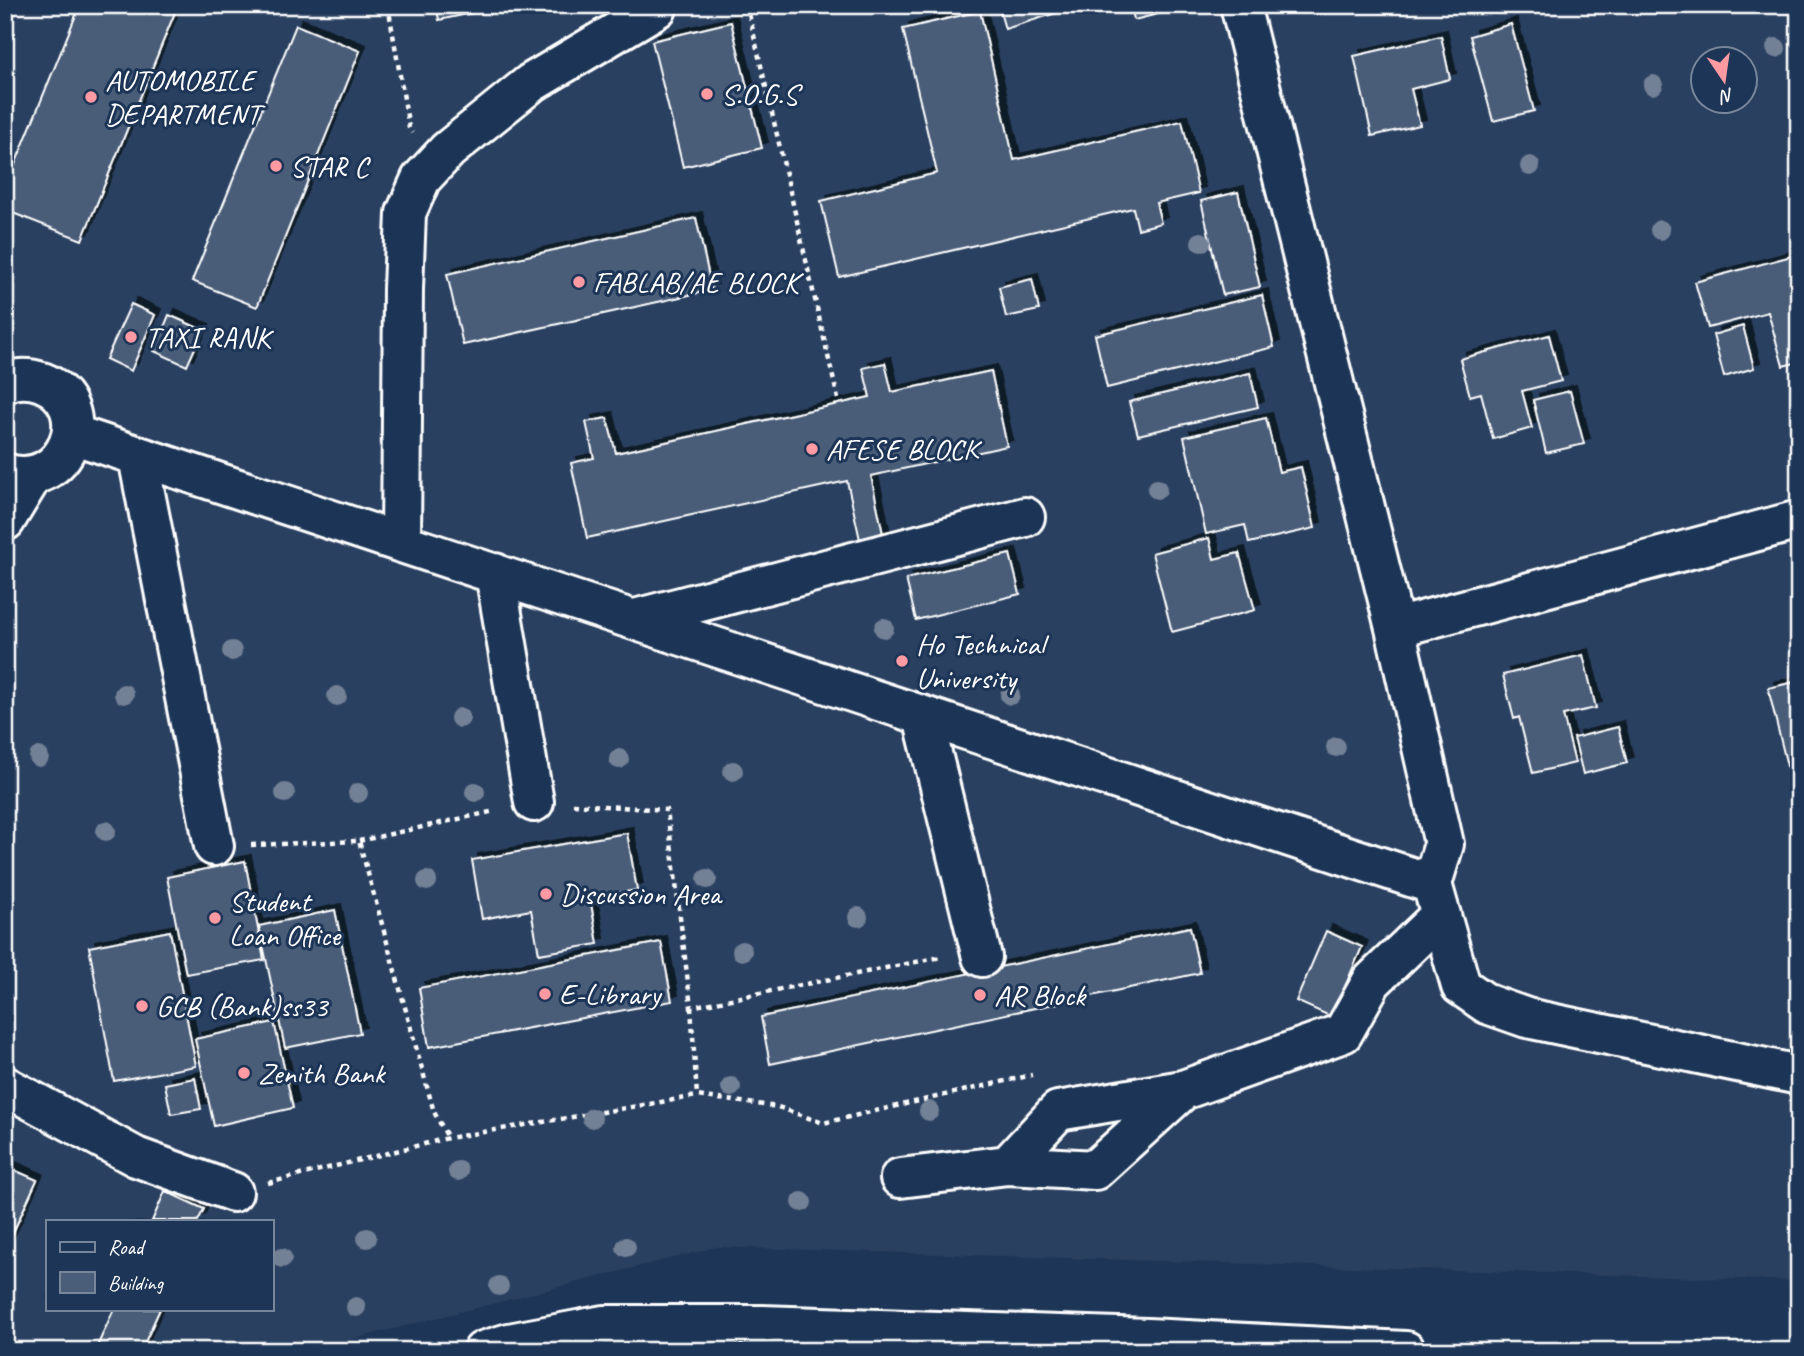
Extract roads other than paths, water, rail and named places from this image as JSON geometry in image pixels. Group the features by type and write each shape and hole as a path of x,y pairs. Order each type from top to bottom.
{"street":[{"path":"1240,5 1395,628 1444,844 1436,900 1461,986 1487,1004 1527,1018 1799,1075"},
{"path":"401,543 402,289 406,213 421,179 486,118 531,83 657,8"},
{"path":"5,521 19,474 44,471 63,456 72,434 69,410 56,391 34,380 7,380"},
{"path":"72,434 635,619 1436,900"},
{"path":"138,457 214,846"},
{"path":"635,619 1025,517"},
{"path":"1395,628 1799,520"},
{"path":"495,573 534,802"},
{"path":"923,718 981,953"},
{"path":"1008,1165 1058,1111 1183,1090 1343,1033 1372,981 1436,900"},
{"path":"5,1086 136,1157 233,1192"},
{"path":"900,1178 1008,1165 1095,1170 1183,1090"},
{"path":"482,1351 509,1343 604,1325 763,1338 1406,1351"}],"place":[{"name":"S.O.G.S","path":"707,94"},
{"name":"AUTOMOBILE DEPARTMENT","path":"91,97"},
{"name":"STAR C","path":"276,166"},
{"name":"FABLAB/AE BLOCK","path":"579,282"},
{"name":"TAXI RANK","path":"131,337"},
{"name":"AFESE BLOCK","path":"812,449"},
{"name":"Ho Technical University","path":"902,661"},
{"name":"Discussion Area","path":"546,894"},
{"name":"Student Loan Office","path":"215,918"},
{"name":"E-Library","path":"545,994"},
{"name":"AR Block","path":"980,995"},
{"name":"GCB (Bank)ss33","path":"142,1006"},
{"name":"Zenith Bank","path":"244,1073"}]}
